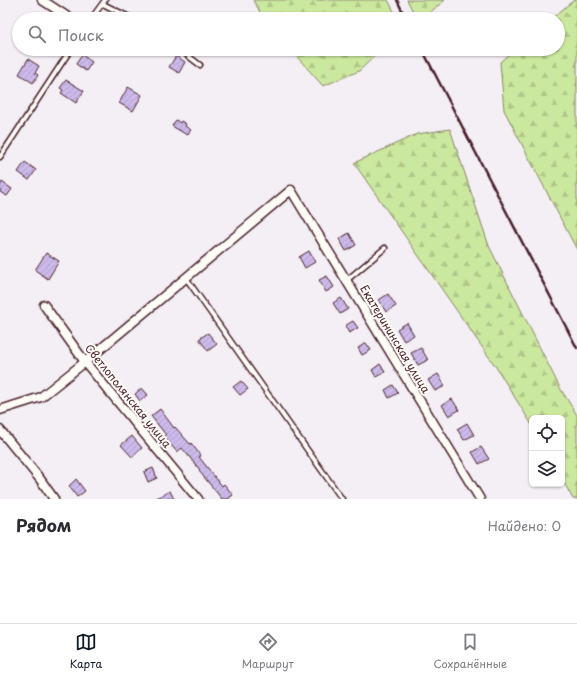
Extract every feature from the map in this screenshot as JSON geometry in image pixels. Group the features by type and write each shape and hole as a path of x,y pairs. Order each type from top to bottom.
{"street":[{"path":"42,0 60,12"},
{"name":"Екатерининская улица","path":"186,278 292,190 480,499"},
{"path":"0,410 41,397 186,278"},
{"name":"Светлополянская улица","path":"44,305 85,362 198,499"},
{"path":"0,430 40,479 54,499"}],"lane":[{"path":"96,12 104,2 121,12"},
{"path":"0,157 66,56"},
{"path":"188,56 200,65"},
{"path":"346,280 385,248"},
{"path":"186,278 342,499"}],"green space":[{"path":"253,0 388,0 394,12 260,12"},
{"path":"407,0 445,0 430,12 413,12"},
{"path":"574,0 577,0 577,250 504,110 500,62 507,56 565,56 565,12 559,12"},
{"path":"296,56 375,56 359,71 323,86"},
{"path":"450,129 489,246 560,388 577,415 577,499 573,499 565,484 565,415 529,415 529,420 496,367 354,163 417,134"}],"building":[{"path":"81,56 92,62 86,71 76,64"},
{"path":"176,56 185,62 179,73 169,67"},
{"path":"28,59 39,66 35,73 38,75 33,83 19,74"},
{"path":"66,80 84,91 76,103 61,93 63,90 60,88"},
{"path":"128,87 142,95 133,111 119,103"},
{"path":"176,120 180,123 181,121 186,124 185,126 191,130 187,135 172,126"},
{"path":"25,162 36,170 29,180 18,172"},
{"path":"2,182 12,189 7,196 0,192"},
{"path":"349,233 356,245 346,251 339,239"},
{"path":"309,251 315,262 305,268 299,257"},
{"path":"46,253 59,261 48,279 35,270"},
{"path":"327,276 334,287 326,292 319,280"},
{"path":"388,294 396,306 386,312 379,300"},
{"path":"341,298 348,309 340,314 333,303"},
{"path":"353,321 358,328 349,333 345,326"},
{"path":"407,323 414,335 404,341 397,329"},
{"path":"208,333 217,344 208,351 199,339"},
{"path":"366,343 371,350 362,355 358,348"},
{"path":"421,348 428,360 418,365 411,353"},
{"path":"380,364 385,372 376,377 372,370"},
{"path":"438,374 445,386 435,391 428,380"},
{"path":"241,381 248,389 240,395 233,387"},
{"path":"393,385 398,393 389,398 385,390"},
{"path":"142,388 148,395 140,401 135,394"},
{"path":"452,399 459,410 449,416 442,405"},
{"path":"160,409 174,428 175,427 190,444 191,443 201,456 199,457 222,486 224,484 233,495 228,499 222,499 182,448 177,452 164,437 166,435 151,416"},
{"path":"467,423 474,435 464,440 457,429"},
{"path":"132,436 142,448 132,457 121,445"},
{"path":"481,447 489,459 479,464 472,452"},
{"path":"153,468 157,478 148,482 144,472"},
{"path":"76,479 85,491 77,497 69,486"},
{"path":"170,491 174,499 154,499"}],"railway":[{"path":"397,0 403,12"},
{"path":"426,56 577,348"}]}
